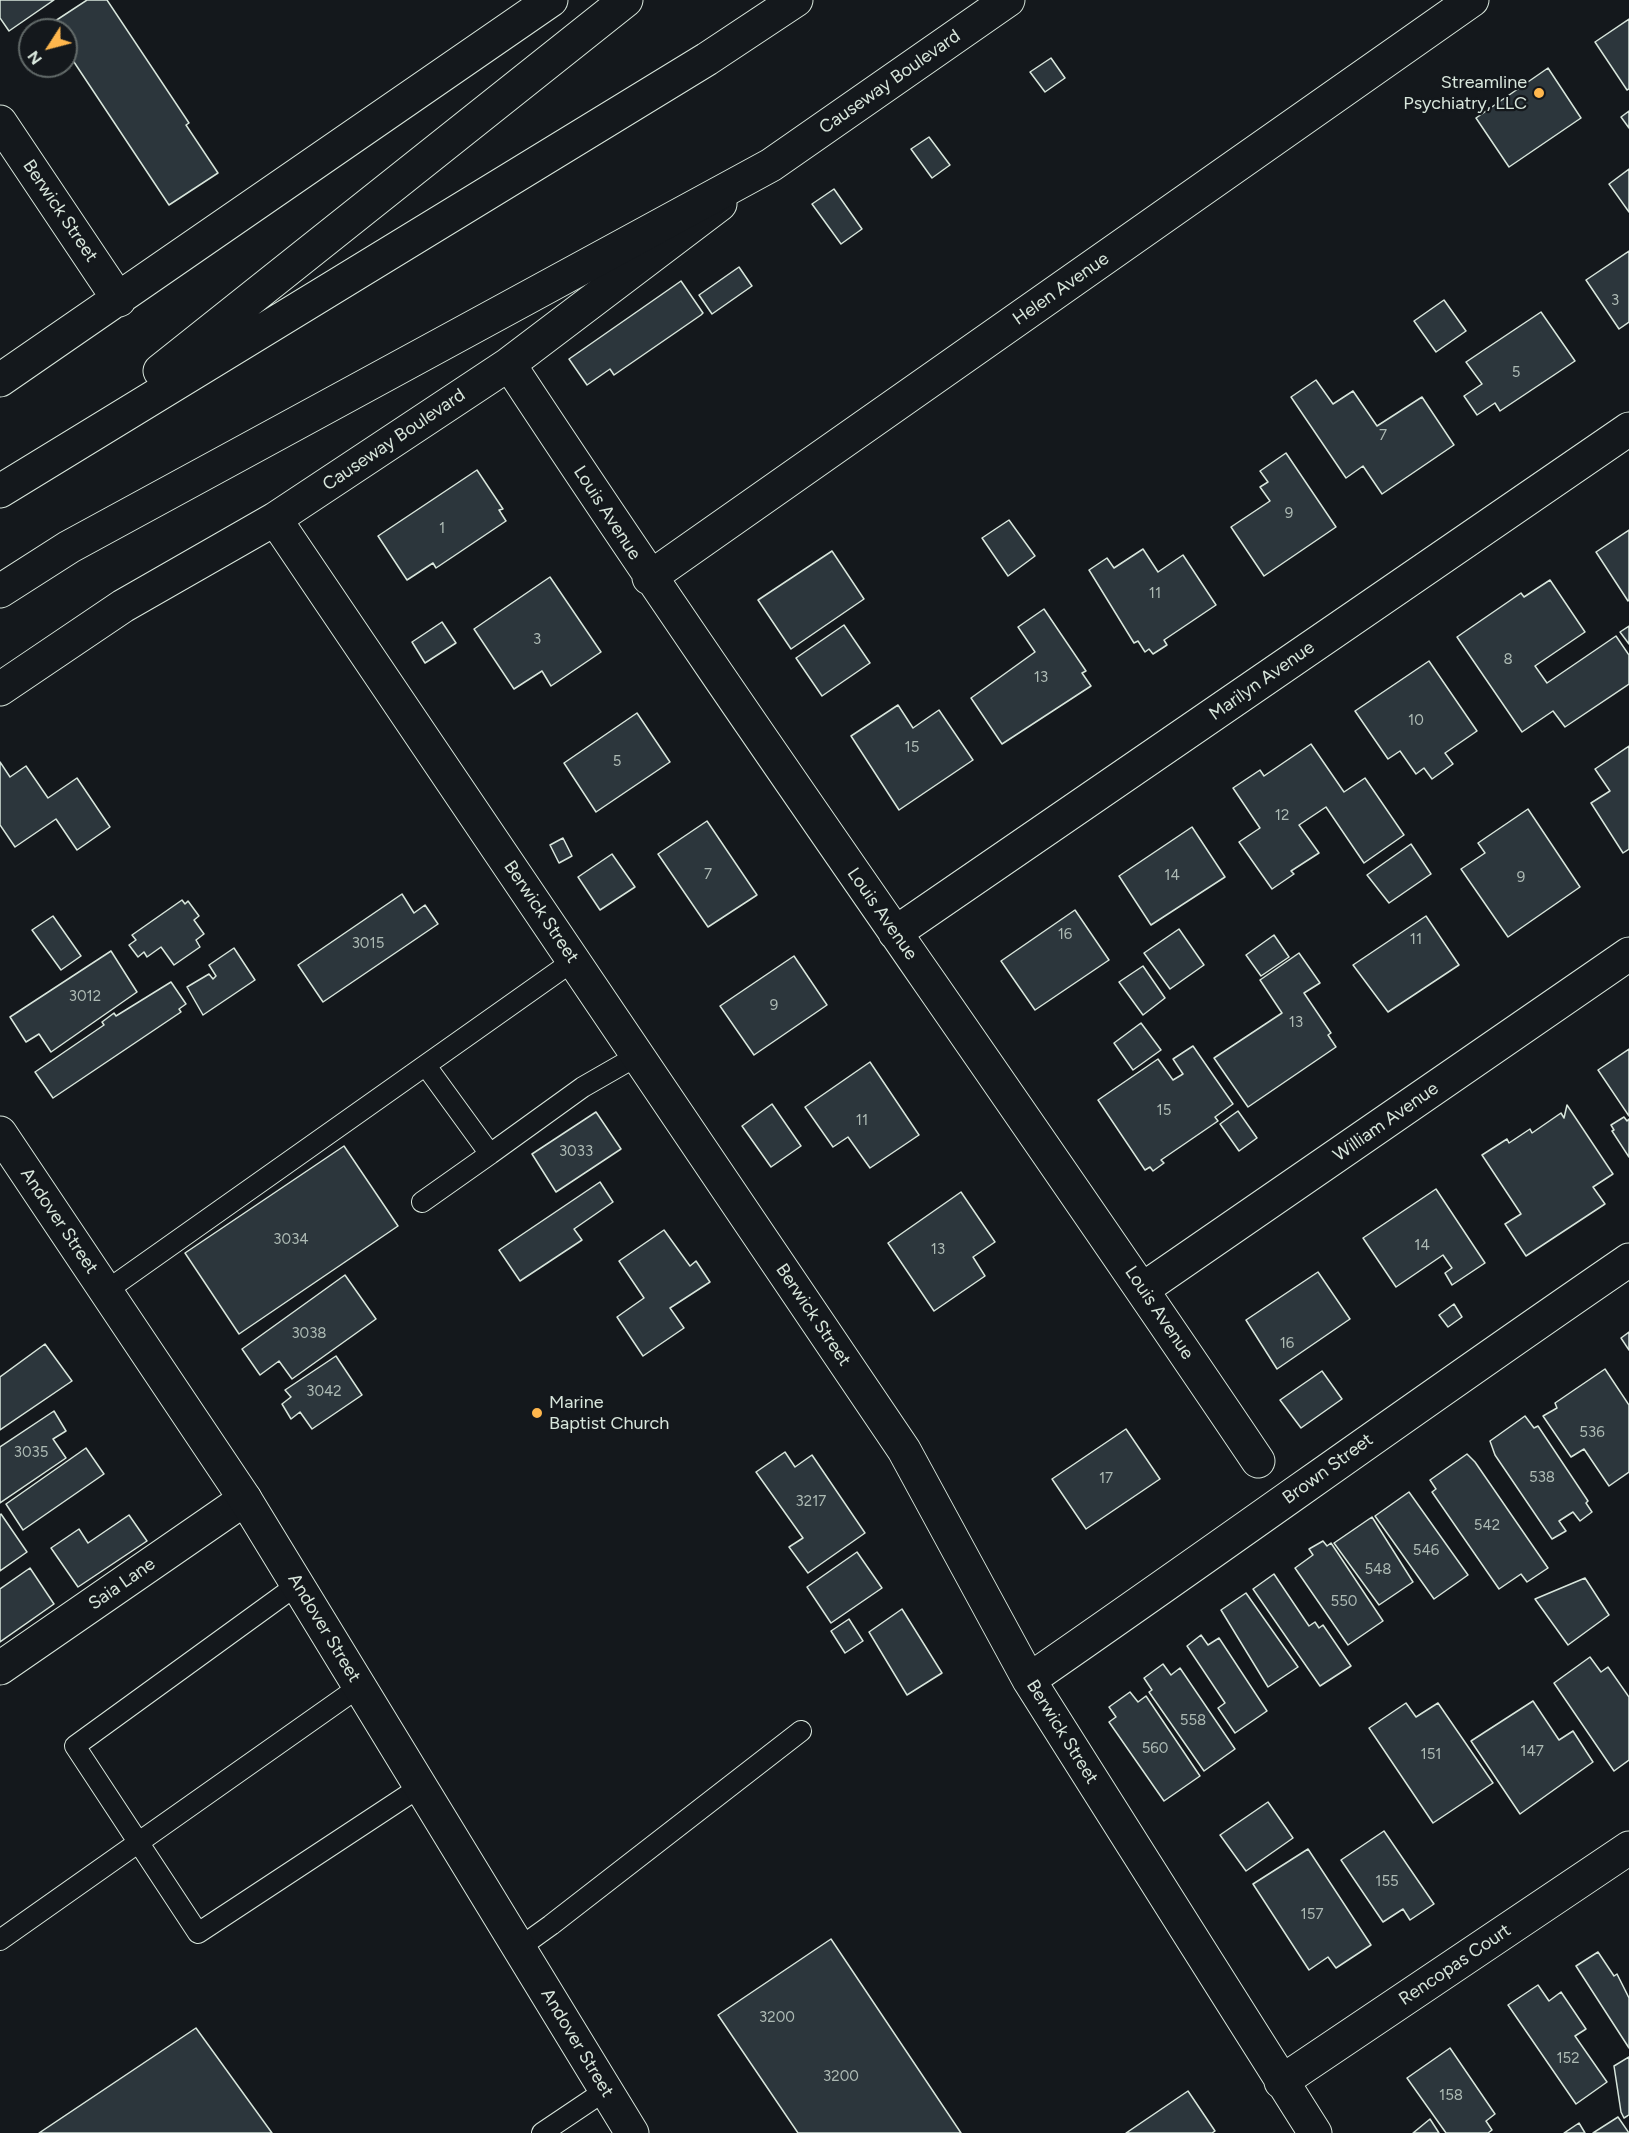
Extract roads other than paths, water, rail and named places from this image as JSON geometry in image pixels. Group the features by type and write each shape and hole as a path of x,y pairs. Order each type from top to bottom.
{"main road":[{"path":"0,380 551,0"},
{"path":"51,458 626,0"},
{"path":"0,491 707,59 796,0"},
{"name":"Causeway Boulevard","path":"0,689 123,606 275,519 509,364 771,165 1008,0"},
{"name":"Helen Avenue","path":"650,578 1472,0"},
{"name":"Berwick Street","path":"0,122 119,300"},
{"name":"Causeway Boulevard","path":"0,591 69,547 771,165"},
{"name":"Louis Avenue","path":"509,364 650,578 1143,1289 1258,1461"},
{"name":"Marilyn Avenue","path":"895,933 1629,429"},
{"name":"Berwick Street","path":"275,519 904,1450 1029,1680 1315,2133"},
{"name":"William Avenue","path":"1143,1289 1629,954"},
{"name":"Andover Street","path":"0,1133 245,1499 632,2133"},
{"name":"Brown Street","path":"1029,1680 1226,1544 1409,1411 1629,1260"},
{"name":"Saia Lane","path":"0,1668 245,1499"},
{"name":"Rencopas Court","path":"1281,2082 1629,1848"}],"lane":[{"path":"106,1291 573,961"},
{"path":"422,1202 583,1087 638,1056"},
{"path":"426,1066 490,1154"},
{"path":"297,1585 75,1746 198,1933 420,1787"},
{"path":"0,1940 359,1687"},
{"path":"519,1948 801,1731"},
{"path":"542,2133 606,2090"}],"place":[{"name":"Streamline Psychiatry, LLC","path":"1539,93"},
{"name":"Marine Baptist Church","path":"537,1413"}]}
